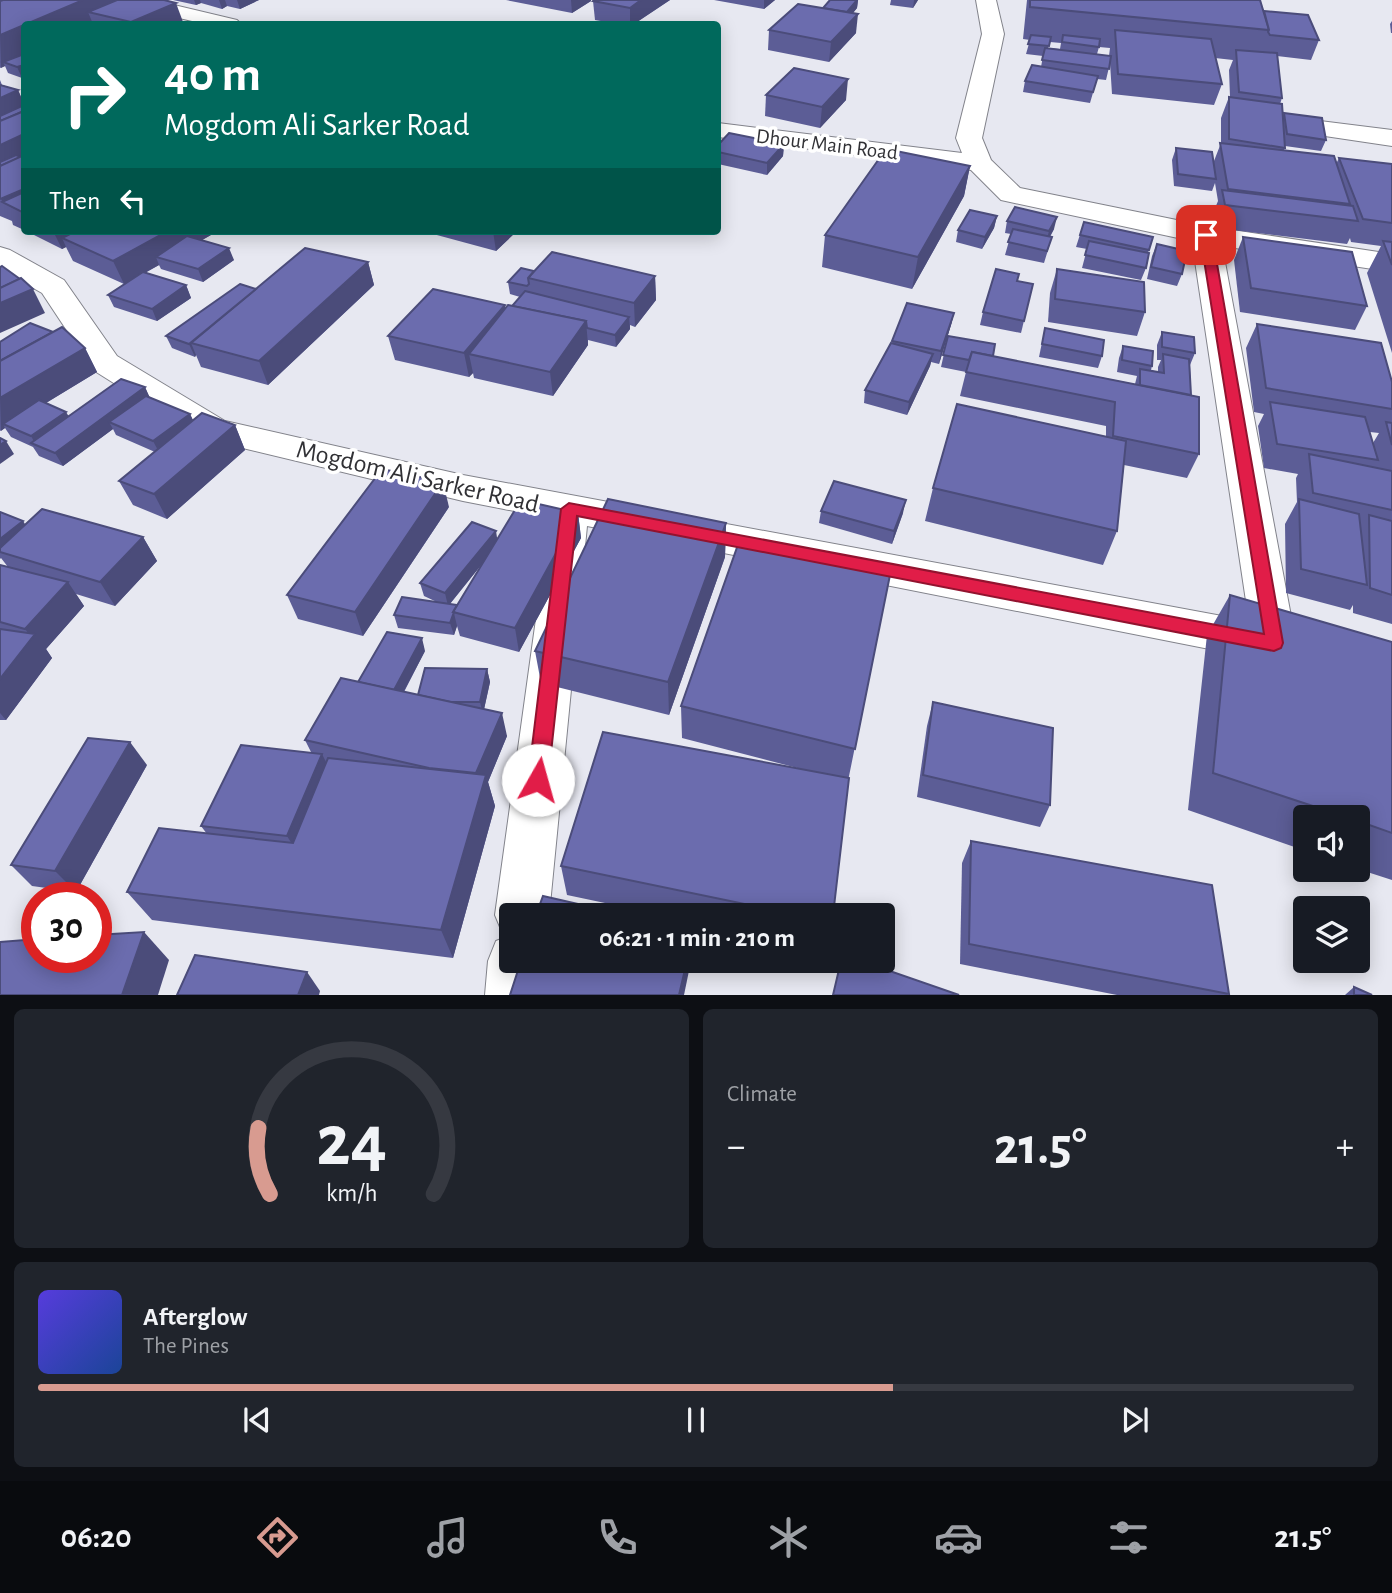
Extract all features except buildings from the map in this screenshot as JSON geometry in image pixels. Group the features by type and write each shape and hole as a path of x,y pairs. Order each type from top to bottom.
{"street":[{"path":"126,0 217,21"},
{"path":"986,0 993,34 969,138 979,163 1011,194 1206,235 1392,263"},
{"path":"1280,123 1392,138"},
{"name":"Dhour Main Road","path":"721,130 979,163"},
{"path":"1206,235 1274,643"},
{"name":"Mogdom Ali Sarker Road","path":"0,256 53,287 105,363 215,430 463,488 1313,652"},
{"path":"523,903 569,509"},
{"path":"513,995 515,973"}],"route":[{"path":"538,780 569,509 1274,643 1206,235"}]}
